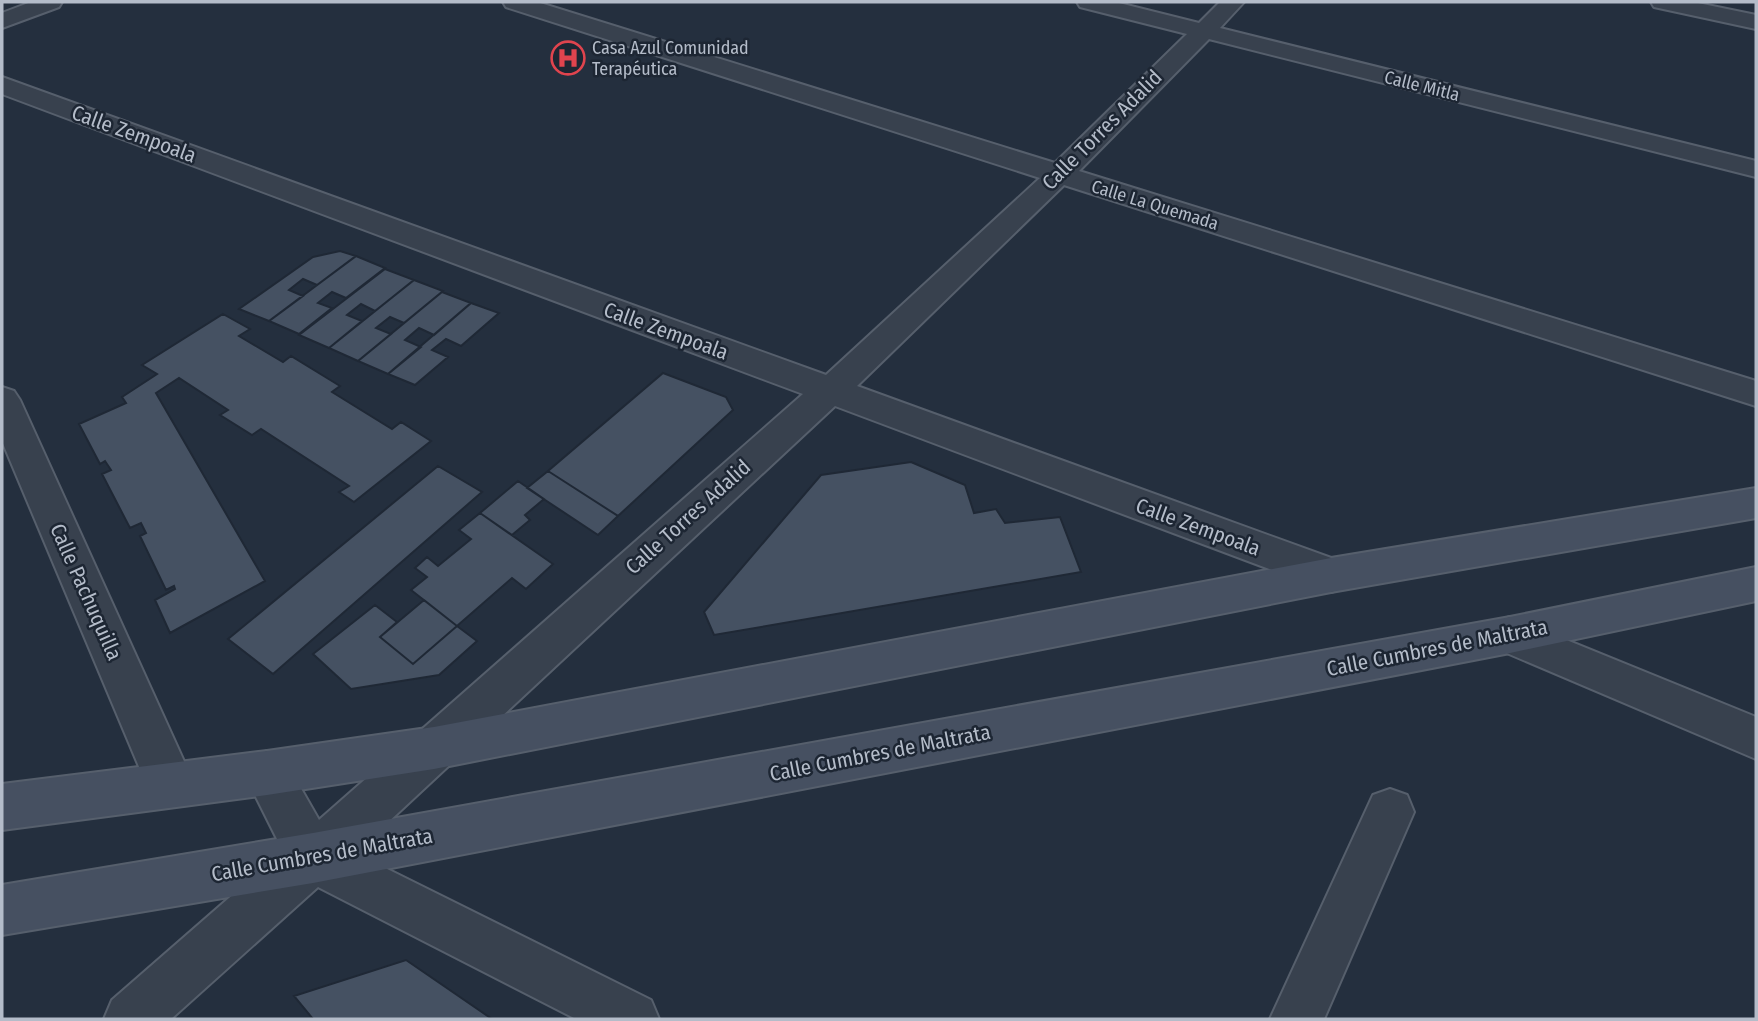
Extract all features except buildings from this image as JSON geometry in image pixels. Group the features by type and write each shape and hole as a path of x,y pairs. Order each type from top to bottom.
{"main road":[{"path":"2,807 267,773 434,748 1331,575 1756,503"},
{"name":"Calle Cumbres de Maltrata","path":"2,910 313,858 1510,635 1756,584"}],"street":[{"path":"2,21 51,2"},
{"name":"Calle La Quemada","path":"514,2 1756,394"},
{"name":"Calle Mitla","path":"1088,2 1756,169"},
{"name":"Calle Torres Adalid","path":"131,1019 830,391 1059,175 1233,2"},
{"path":"1662,2 1756,22"},
{"name":"Calle Zempoala","path":"2,85 1331,575"},
{"name":"Calle Pachuquilla","path":"2,400 170,784"},
{"path":"1510,635 1756,738"},
{"path":"267,773 313,858 632,1019"},
{"path":"1297,1019 1390,812"}],"place":[{"name":"Casa Azul Comunidad Terapéutica","path":"568,58"}]}
